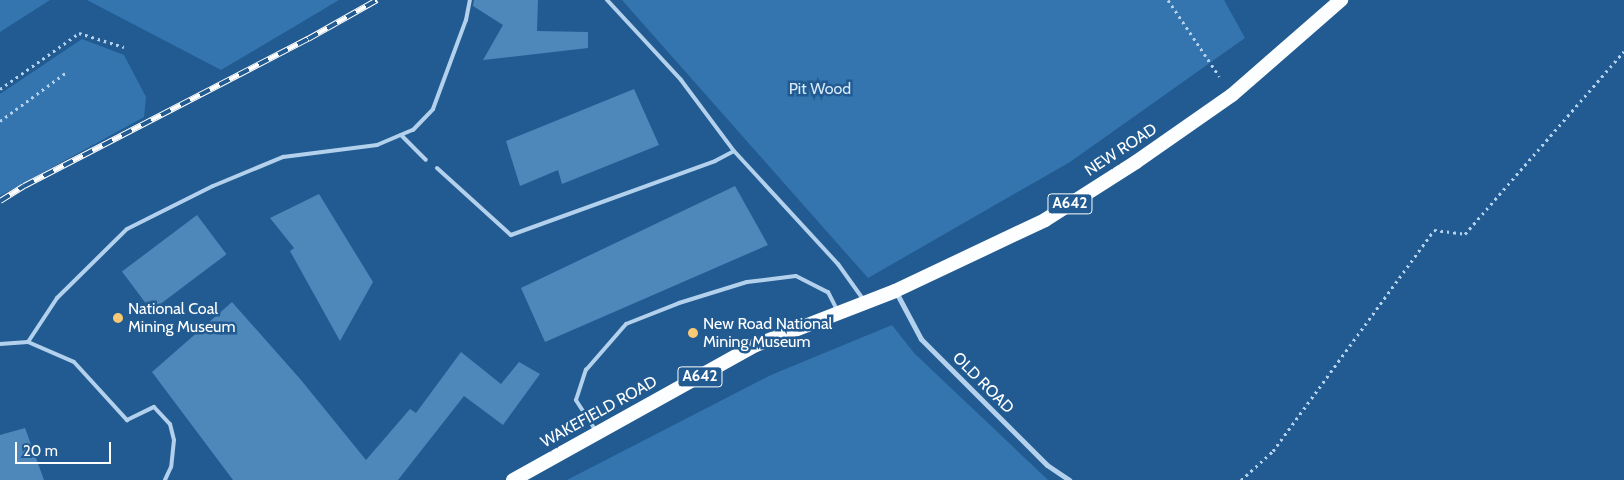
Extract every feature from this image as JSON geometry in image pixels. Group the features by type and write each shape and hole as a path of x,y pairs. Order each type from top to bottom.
{"highway":[{"name":"NEW ROAD","path":"895,291 1045,220 1136,162 1232,95 1341,0"},
{"name":"WAKEFIELD ROAD","path":"512,480 756,346 895,291"}],"street":[{"name":"OLD ROAD","path":"895,291 921,339 1047,465 1069,480"}],"lane":[{"path":"28,342 57,298 127,229 213,186 283,157 377,145 413,130 433,109 466,20 470,0"},
{"path":"607,0 681,80 734,151 838,264 866,303"},
{"path":"401,135 426,160"},
{"path":"437,168 511,235 715,162 734,151"},
{"path":"598,433 576,400 586,370 626,324 679,303 747,282 796,276 828,292 838,314"},
{"path":"0,344 28,342 74,362 127,420 154,407 170,424 174,440 170,467 165,480"}],"path":[{"path":"1168,0 1232,95"},
{"path":"0,89 79,33 124,47"},
{"path":"1241,480 1273,451 1434,230 1464,234 1624,50"},
{"path":"0,121 68,71"}],"green space":[{"path":"0,0 50,0 0,32"},
{"path":"87,0 339,0 221,70"},
{"name":"Pit Wood","path":"622,0 1224,0 1245,38 1070,162 868,278"},
{"path":"82,39 124,55 146,97 144,117 0,196 0,94"},
{"path":"892,325 914,353 1048,480 567,480 771,375"}],"building":[{"path":"474,0 538,0 537,31 588,32 588,48 483,60 503,25 473,6"},
{"path":"634,89 659,145 562,184 558,170 520,186 506,141"},
{"path":"735,186 768,245 545,342 521,288"},
{"path":"319,194 373,282 340,341 290,251 294,248 270,218"},
{"path":"197,215 226,254 151,311 122,272"},
{"path":"232,302 301,380 366,460 410,409 416,413 461,352 501,384 519,362 540,374 503,425 464,396 398,480 233,480 152,372"},
{"path":"25,428 44,480 0,480 0,435"}],"railway":[{"path":"0,201 24,186 308,39 377,0"}],"place":[{"name":"National Coal Mining Museum","path":"118,318"},
{"name":"New Road National Mining Museum","path":"693,333"}]}
